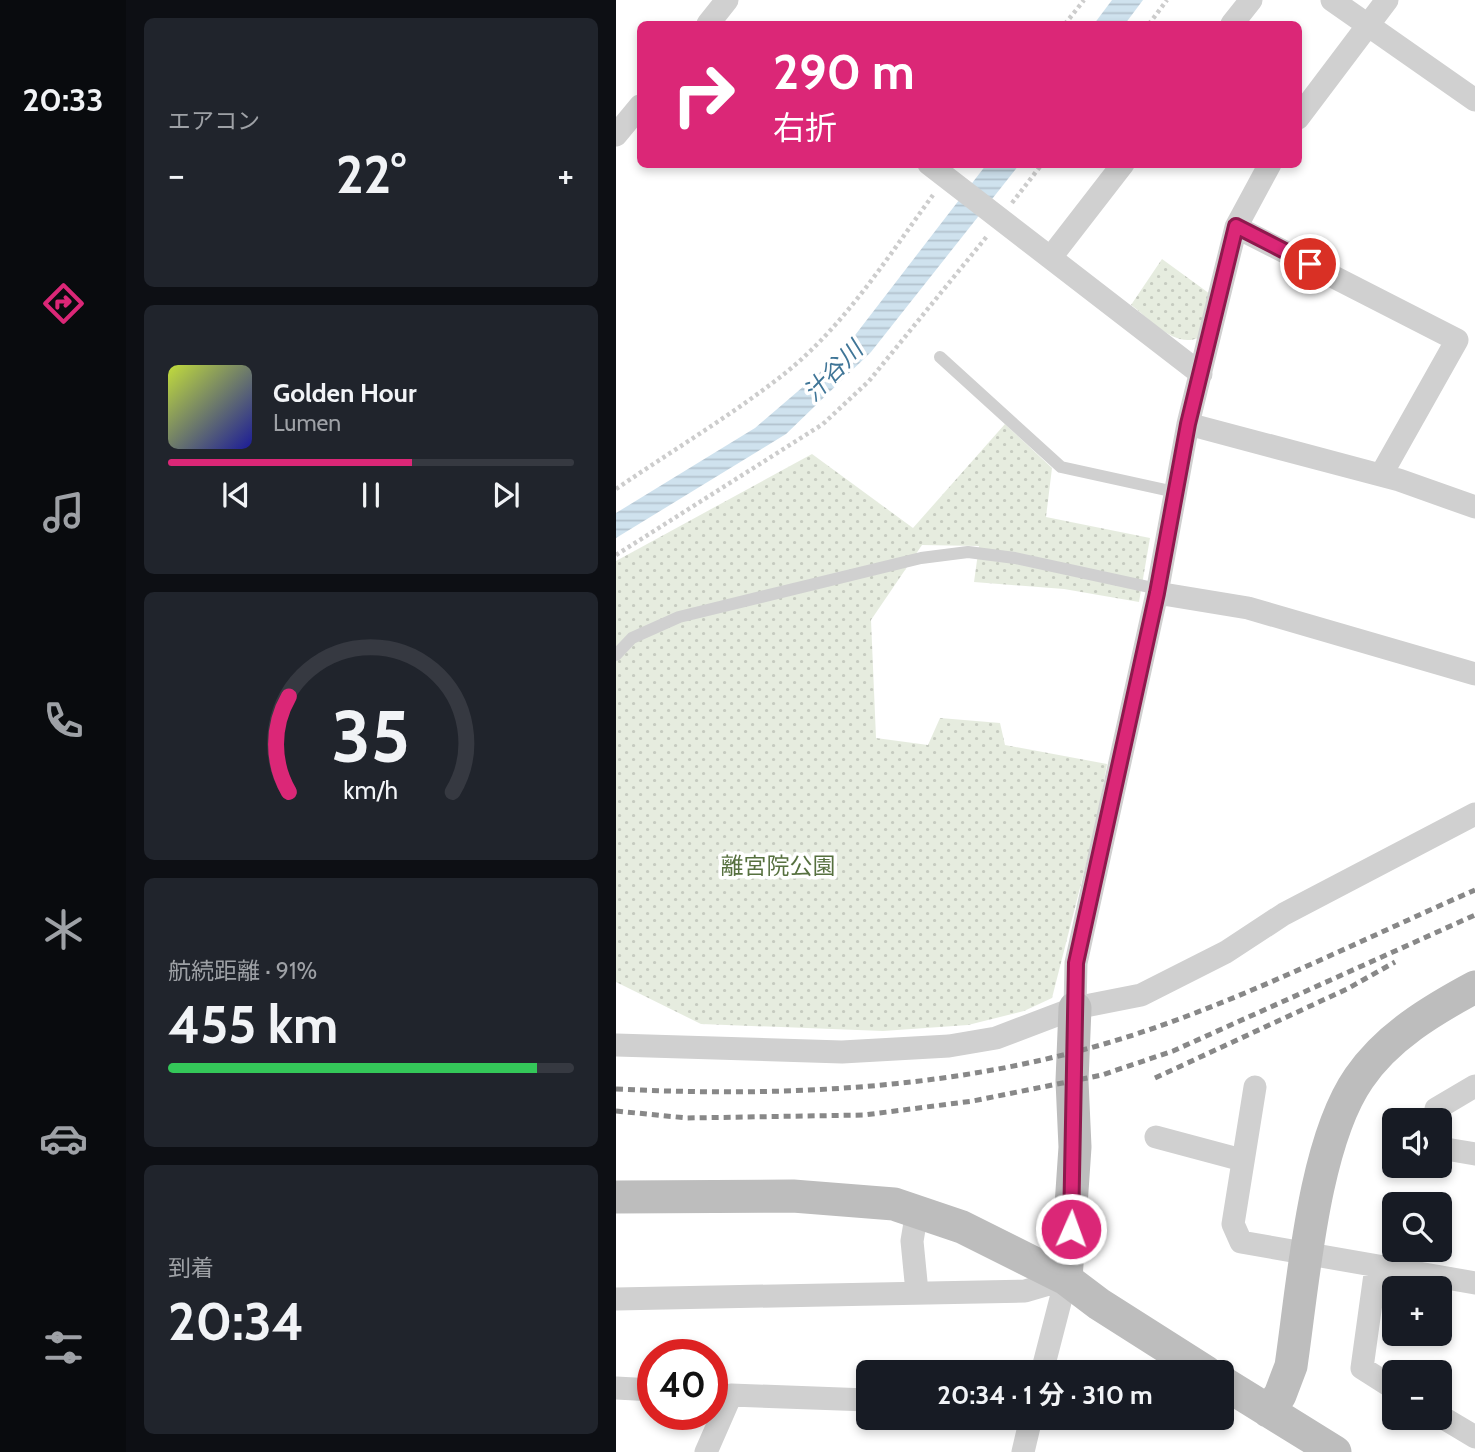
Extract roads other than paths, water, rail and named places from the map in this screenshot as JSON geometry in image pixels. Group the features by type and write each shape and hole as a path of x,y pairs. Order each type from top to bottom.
{"street":[{"path":"1234,21 1251,0"},
{"path":"1332,0 1365,26 1475,100"},
{"path":"1302,113 1387,0"},
{"path":"616,135 637,110"},
{"path":"1051,257 1120,168"},
{"path":"1045,1360 1066,1279 1074,1147 1072,1081 1076,963 1157,591 1188,424 1236,226 1268,168"},
{"path":"942,173 1201,373"},
{"path":"1236,226 1457,340 1381,475"},
{"path":"1188,424 1381,475 1475,507"},
{"path":"1157,591 1248,608 1475,674"},
{"path":"616,1045 842,1052 949,1046 996,1038 1075,1008 1141,995 1226,952 1284,914 1475,814"},
{"path":"1268,1411 1280,1395 1291,1366 1325,1162 1341,1107 1386,1046 1420,1019 1475,987"},
{"path":"1438,1108 1475,1086"},
{"path":"1255,1087 1233,1224 1241,1242 1475,1283"},
{"path":"1156,1137 1242,1160"},
{"path":"1452,1150 1475,1154"},
{"path":"616,1197 793,1196 867,1200 917,1211 962,1227 1066,1279 1099,1304 1187,1360"},
{"path":"917,1211 912,1241 918,1292"},
{"path":"1376,1267 1362,1368 1382,1381"},
{"path":"616,1299 1025,1291 1066,1279"},
{"path":"616,1388 637,1389"},
{"path":"1234,1390 1335,1452"},
{"path":"728,1394 856,1400"},
{"path":"1452,1423 1475,1437"},
{"path":"706,1452 712,1430"},
{"path":"1023,1452 1028,1430"}],"lane":[{"path":"940,357 1061,467 1175,492"},
{"path":"616,655 632,638 679,617 920,558 968,552 1015,558 1157,591"}],"water":[{"path":"1112,0 1143,0 1127,21 1096,21"},
{"name":"汁谷川","path":"984,168 1017,168 871,352 786,434 616,538 616,513 755,428 839,356"}],"railway":[{"path":"616,1089 739,1092 862,1087 984,1072 1044,1059 1104,1044 1198,1012 1475,890"},
{"path":"616,1111 687,1118 864,1115 973,1101 1102,1075 1173,1051 1475,915"},
{"path":"1155,1078 1347,989 1395,962"}],"park label":[{"name":"離宮院公園","path":"778,866"}]}
